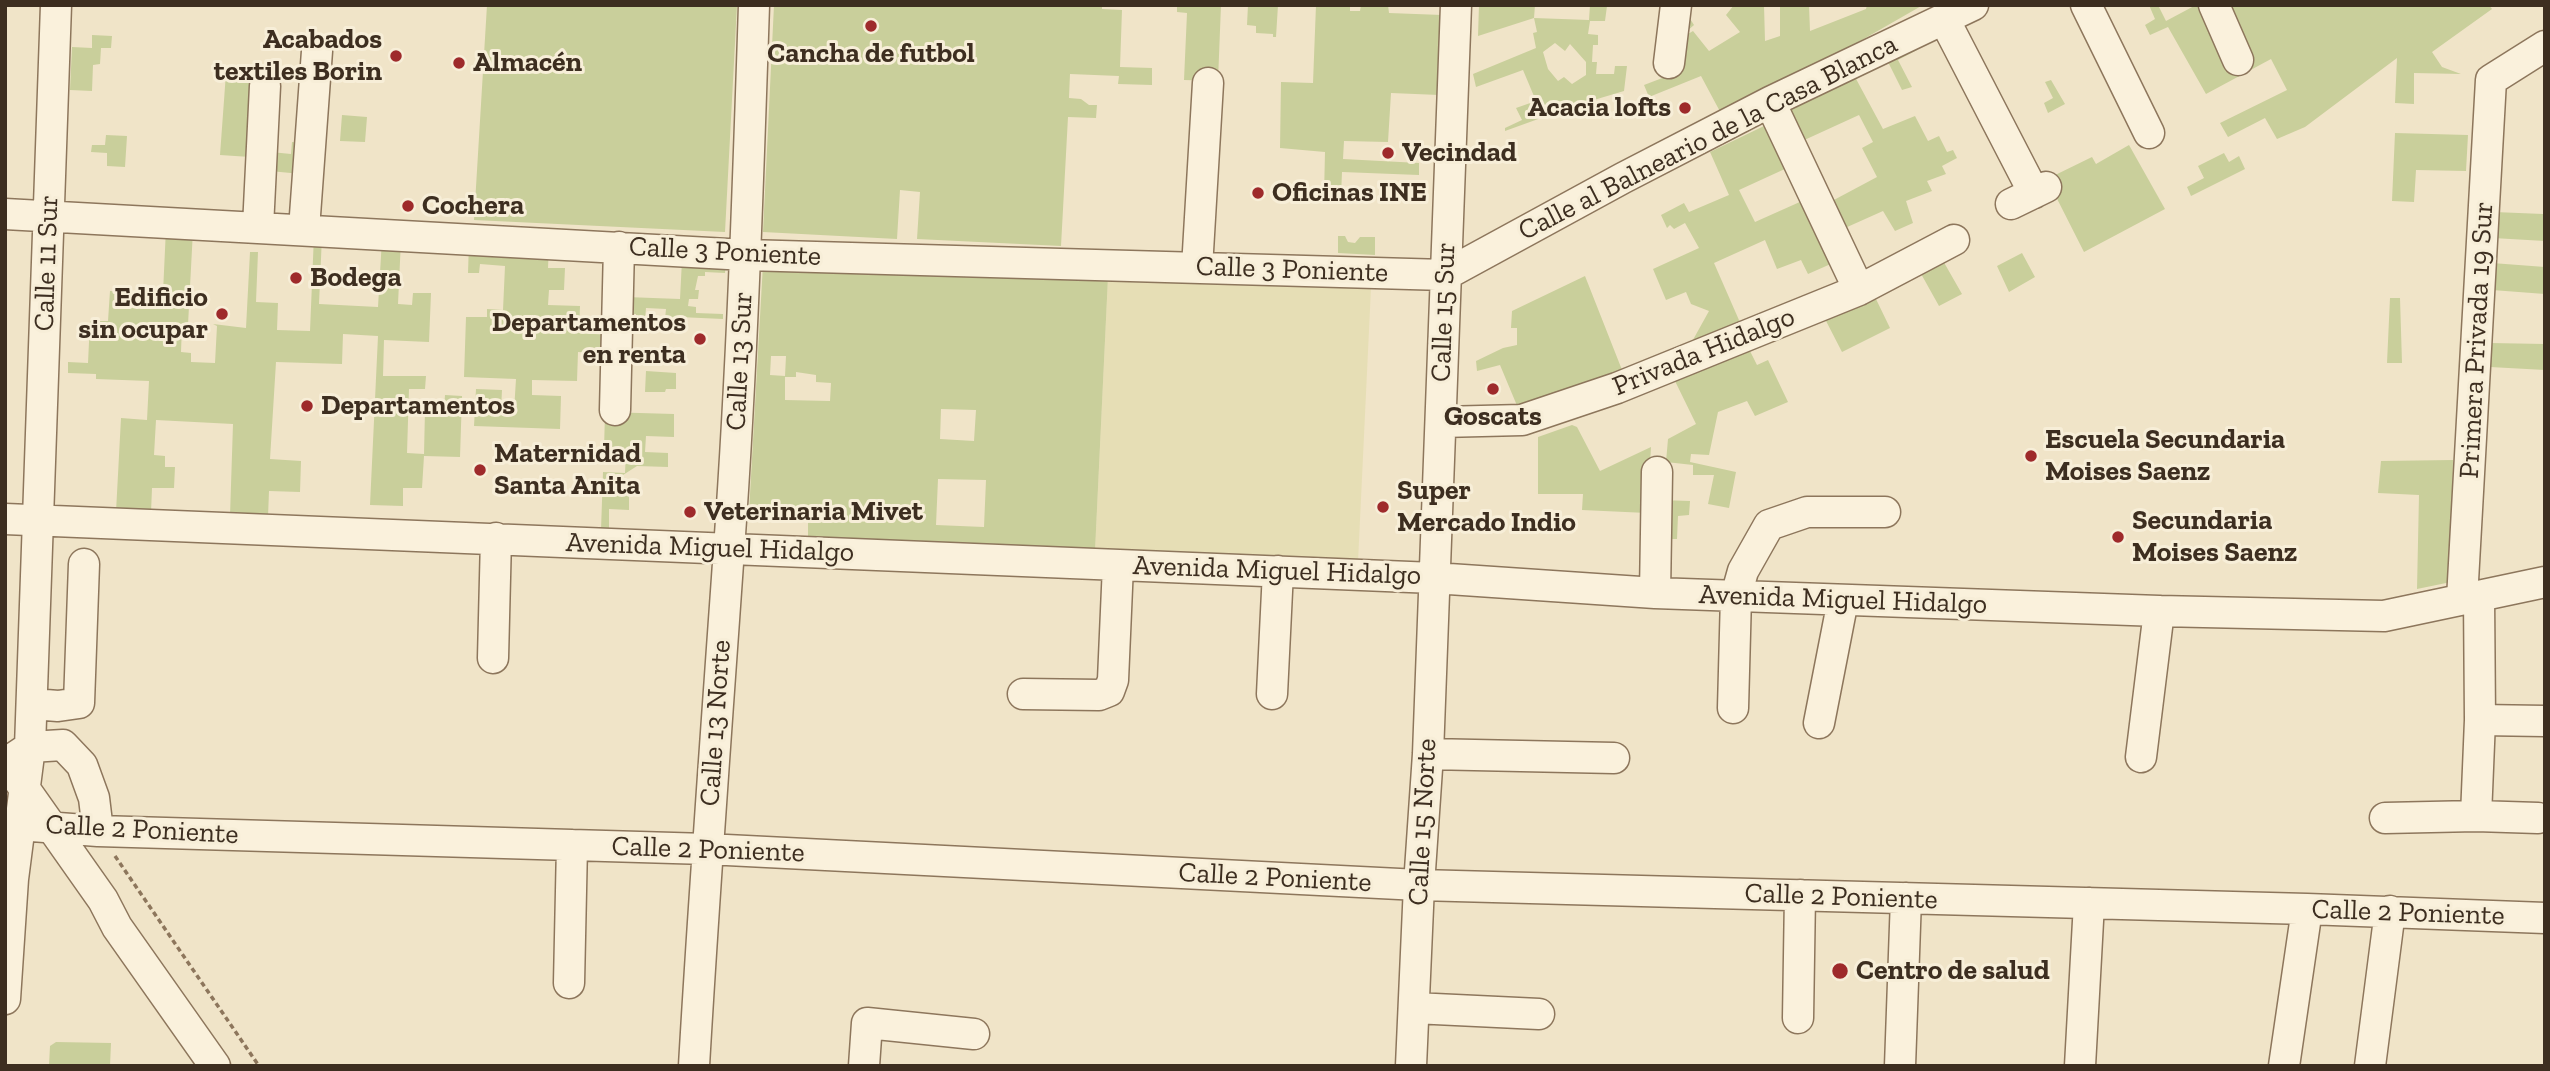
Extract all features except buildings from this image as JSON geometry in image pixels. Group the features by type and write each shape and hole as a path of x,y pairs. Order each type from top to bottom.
{"street":[{"name":"Calle 11 Sur","path":"14,757 33,705 56,5"},
{"name":"Calle 13 Sur","path":"729,548 746,255 754,5"},
{"name":"Calle 15 Sur","path":"1434,578 1456,5"},
{"path":"1669,63 1676,5"},
{"name":"Calle al Balneario de la Casa Blanca","path":"1445,275 1770,102 1973,5"},
{"path":"2085,5 2151,133"},
{"path":"2214,5 2238,60"},
{"path":"1944,19 2030,194"},
{"name":"Primera Privada 19 Sur","path":"2476,816 2480,720 2471,598 2491,80 2545,46"},
{"path":"304,229 317,51"},
{"path":"1197,268 1208,83"},
{"path":"258,227 265,86"},
{"path":"1770,102 1859,290"},
{"name":"Calle 3 Poniente","path":"5,214 746,255 1445,275"},
{"name":"Privada Hidalgo","path":"1441,422 1522,420 1617,388 1859,290 1954,240"},
{"path":"615,410 619,247"},
{"path":"1655,593 1657,472"},
{"path":"1733,708 1735,596 1743,571 1769,526 1807,512 1885,512"},
{"name":"Avenida Miguel Hidalgo","path":"5,519 1278,571 1655,593 2159,611 2384,616 2545,582"},
{"path":"493,657 496,538"},
{"name":"Calle 13 Norte","path":"694,1066 729,548"},
{"path":"33,705 79,703 84,564"},
{"path":"1023,694 1099,695 1109,691 1114,680 1118,565"},
{"path":"1272,694 1278,571"},
{"name":"Calle 15 Norte","path":"1411,1066 1428,754 1434,578"},
{"path":"1819,723 1843,600"},
{"path":"2141,757 2159,611"},
{"path":"2480,720 2545,721"},
{"path":"98,831 94,799 82,765 63,745 44,744 14,757 25,787 103,900 117,927 215,1066"},
{"path":"1428,754 1614,758"},
{"path":"5,999 13,879 13,825 25,787"},
{"path":"2385,818 2538,818"},
{"name":"Calle 2 Poniente","path":"13,825 98,831 707,849 1419,885 2390,911 2545,918"},
{"path":"569,984 572,845"},
{"path":"1798,1018 1800,895"},
{"path":"1900,1066 1906,898"},
{"path":"103,900 126,921 238,1066"},
{"path":"2080,1066 2089,903"},
{"path":"2284,1066 2307,909"},
{"path":"2370,1066 2390,911"},
{"path":"1414,1008 1539,1014"},
{"path":"864,1066 867,1023 974,1034"}],"path":[{"path":"98,831 259,1066"}],"shaded area":[{"path":"1108,277 1371,288 1358,562 1095,551"}],"green space":[{"path":"487,5 737,5 725,232 474,220"},
{"path":"774,5 1102,5 1102,9 1122,10 1120,67 1152,68 1152,85 1118,84 1119,76 1070,74 1069,98 1097,105 1096,118 1068,117 1061,246 917,239 920,192 900,190 897,239 763,232"},
{"path":"1177,5 1221,5 1218,81 1184,80 1187,13 1177,12"},
{"path":"1248,5 1278,5 1276,37 1273,37 1273,34 1256,33 1256,26 1247,25"},
{"path":"1316,5 1350,5 1350,11 1360,11 1361,5 1388,5 1389,13 1442,15 1439,95 1391,93 1388,142 1344,141 1343,159 1419,163 1419,175 1342,172 1341,196 1324,195 1325,152 1280,148 1281,82 1313,83"},
{"path":"1479,5 1535,5 1534,18 1478,36"},
{"path":"1590,5 1653,5 1607,6 1605,21 1590,21 1588,34 1598,35 1598,45 1593,45 1592,62 1597,62 1596,74 1614,74 1615,66 1627,66 1624,91 1505,131 1505,128 1522,120 1516,108 1536,101 1523,70 1476,87 1473,74 1536,48 1533,33 1537,32 1534,18 1589,20","holes":["1555,43 1565,51 1570,44 1586,62 1586,75 1572,84 1564,77 1558,81 1548,69 1543,52"]},
{"path":"1684,5 1694,5 1687,14 1694,25 1686,32 1688,34 1693,31 1709,51 1740,32 1726,15 1734,5 1764,5 1765,41 1780,36 1780,5 1809,5 1810,31 1866,9 1867,5 1923,5 1724,119 1701,76 1649,97 1644,85 1678,72"},
{"path":"2149,5 2158,5 2166,21 2196,5 2489,5 2492,9 2432,52 2442,67 2461,74 2414,73 2414,104 2395,103 2397,58 2305,127 2277,139 2265,118 2228,137 2220,123 2287,90 2271,59 2206,94 2168,27 2150,35 2145,25 2155,19"},
{"path":"92,35 112,36 111,48 101,48 100,64 93,65 92,91 70,90 72,47 92,48"},
{"path":"1915,46 1917,50 1898,60 1912,87 1902,90 1888,62"},
{"path":"226,73 256,75 250,157 220,155"},
{"path":"1855,77 1883,129 1915,116 1928,141 1939,136 1947,152 1953,150 1957,158 1942,166 1946,174 1927,181 1932,191 1906,201 1913,223 1895,231 1883,211 1845,228 1832,201 1877,177 1862,148 1873,142 1859,115 1800,142 1786,108"},
{"path":"2051,80 2065,104 2048,113 2044,103 2053,98 2045,82"},
{"path":"342,115 367,117 365,142 340,141"},
{"path":"1764,126 1787,168 1739,190 1755,222 1802,201 1833,263 1808,274 1801,260 1777,269 1765,240 1714,263 1742,327 1689,347 1709,311 1691,304 1686,292 1666,300 1653,269 1699,248 1685,223 1674,229 1670,225 1667,228 1661,215 1684,203 1689,212 1729,195 1710,152"},
{"path":"2395,133 2468,135 2466,171 2416,170 2414,202 2392,201"},
{"path":"106,135 127,136 125,167 107,166 107,153 91,152 92,145 105,145"},
{"path":"292,142 304,143 301,174 270,171 271,152 291,154"},
{"path":"2129,145 2165,209 2084,252 2047,179 2092,157 2096,164"},
{"path":"2224,153 2229,162 2239,156 2245,169 2191,196 2187,187 2204,178 2198,166"},
{"path":"2545,190 2545,241 2493,238 2494,212 2543,214"},
{"path":"166,228 193,230 188,325 182,325 181,352 191,353 191,362 215,363 217,326 213,324 246,328 250,252 258,252 256,302 278,303 277,330 310,331 314,235 322,236 319,304 378,307 382,239 401,240 398,304 412,305 413,293 431,293 429,342 384,340 383,376 426,376 425,389 409,389 407,453 424,454 425,410 444,410 445,395 462,396 460,457 424,456 422,488 403,488 403,506 370,505 378,336 343,334 342,364 276,362 270,459 301,461 300,492 269,491 268,517 230,516 233,424 156,420 154,455 165,456 165,467 175,467 174,488 152,488 151,513 116,512 121,418 147,420 149,381 96,379 96,374 68,373 68,362 88,363 90,321 108,321 110,291 163,293"},
{"path":"1338,236 1345,236 1348,242 1355,243 1360,237 1375,237 1375,255 1338,253"},
{"path":"469,242 549,246 548,268 565,268 564,290 549,290 548,305 580,306 579,333 611,335 610,354 578,352 577,381 532,380 532,395 561,396 560,429 474,426 476,389 502,390 501,410 514,411 516,379 464,377 466,317 487,317 487,309 503,310 505,266 480,264 479,273 468,273"},
{"path":"2022,253 2035,277 2009,292 1997,266"},
{"path":"1942,259 1962,294 1939,306 1920,272"},
{"path":"682,260 726,262 725,273 705,272 705,276 698,276 695,290 699,290 698,299 689,299 688,306 696,307 696,313 723,314 723,319 665,319 666,309 646,308 645,320 636,320 636,314 626,314 626,297 680,299"},
{"path":"2492,263 2545,267 2545,294 2492,290"},
{"path":"763,264 1108,277 1095,551 808,540 808,514 749,512","holes":["771,356 786,356 785,376 770,375","796,372 816,375 816,382 831,383 830,401 785,400 785,377 796,377","941,409 976,410 974,441 940,439","938,479 986,480 984,527 936,525"]},
{"path":"1585,276 1624,375 1518,408 1500,365 1477,371 1476,361 1503,348 1517,345 1517,328 1511,328 1512,311"},
{"path":"1875,297 1890,328 1842,352 1825,319"},
{"path":"2390,298 2400,298 2402,363 2387,363"},
{"path":"2490,343 2545,344 2545,370 2490,367"},
{"path":"1750,351 1757,365 1768,360 1788,402 1755,416 1747,401 1718,412 1709,455 1691,454 1690,462 1736,472 1729,508 1708,504 1714,475 1693,475 1693,465 1666,462 1668,439 1696,424 1675,381"},
{"path":"646,371 676,373 676,389 645,392"},
{"path":"605,412 674,414 674,437 646,436 645,452 668,453 668,467 637,466 623,475 623,483 629,483 629,510 609,509 609,531 601,530 603,472 625,473 626,451 604,450"},
{"path":"1572,425 1577,427 1600,471 1651,447 1647,513 1582,510 1583,494 1538,494 1538,437"},
{"path":"2453,460 2451,582 2417,589 2419,495 2378,493 2381,461"},
{"path":"1660,500 1690,501 1689,515 1678,516 1677,539 1660,539"},
{"path":"56,1042 111,1043 110,1066 49,1066 50,1046"}],"place":[{"name":"Cancha de futbol","path":"871,26"},
{"name":"Acabados textiles Borin","path":"396,56"},
{"name":"Almacén","path":"459,63"},
{"name":"Acacia lofts","path":"1685,108"},
{"name":"Vecindad","path":"1388,153"},
{"name":"Oficinas INE","path":"1258,193"},
{"name":"Cochera","path":"408,206"},
{"name":"Bodega","path":"296,278"},
{"name":"Edificio sin ocupar","path":"222,314"},
{"name":"Departamentos en renta","path":"700,339"},
{"name":"Goscats","path":"1493,389"},
{"name":"Departamentos","path":"307,406"},
{"name":"Escuela Secundaria Moises Saenz","path":"2031,456"},
{"name":"Maternidad Santa Anita","path":"480,470"},
{"name":"Super Mercado Indio","path":"1383,507"},
{"name":"Veterinaria Mivet","path":"690,512"},
{"name":"Secundaria Moises Saenz","path":"2118,537"},
{"name":"Centro de salud","path":"1840,971"}]}
